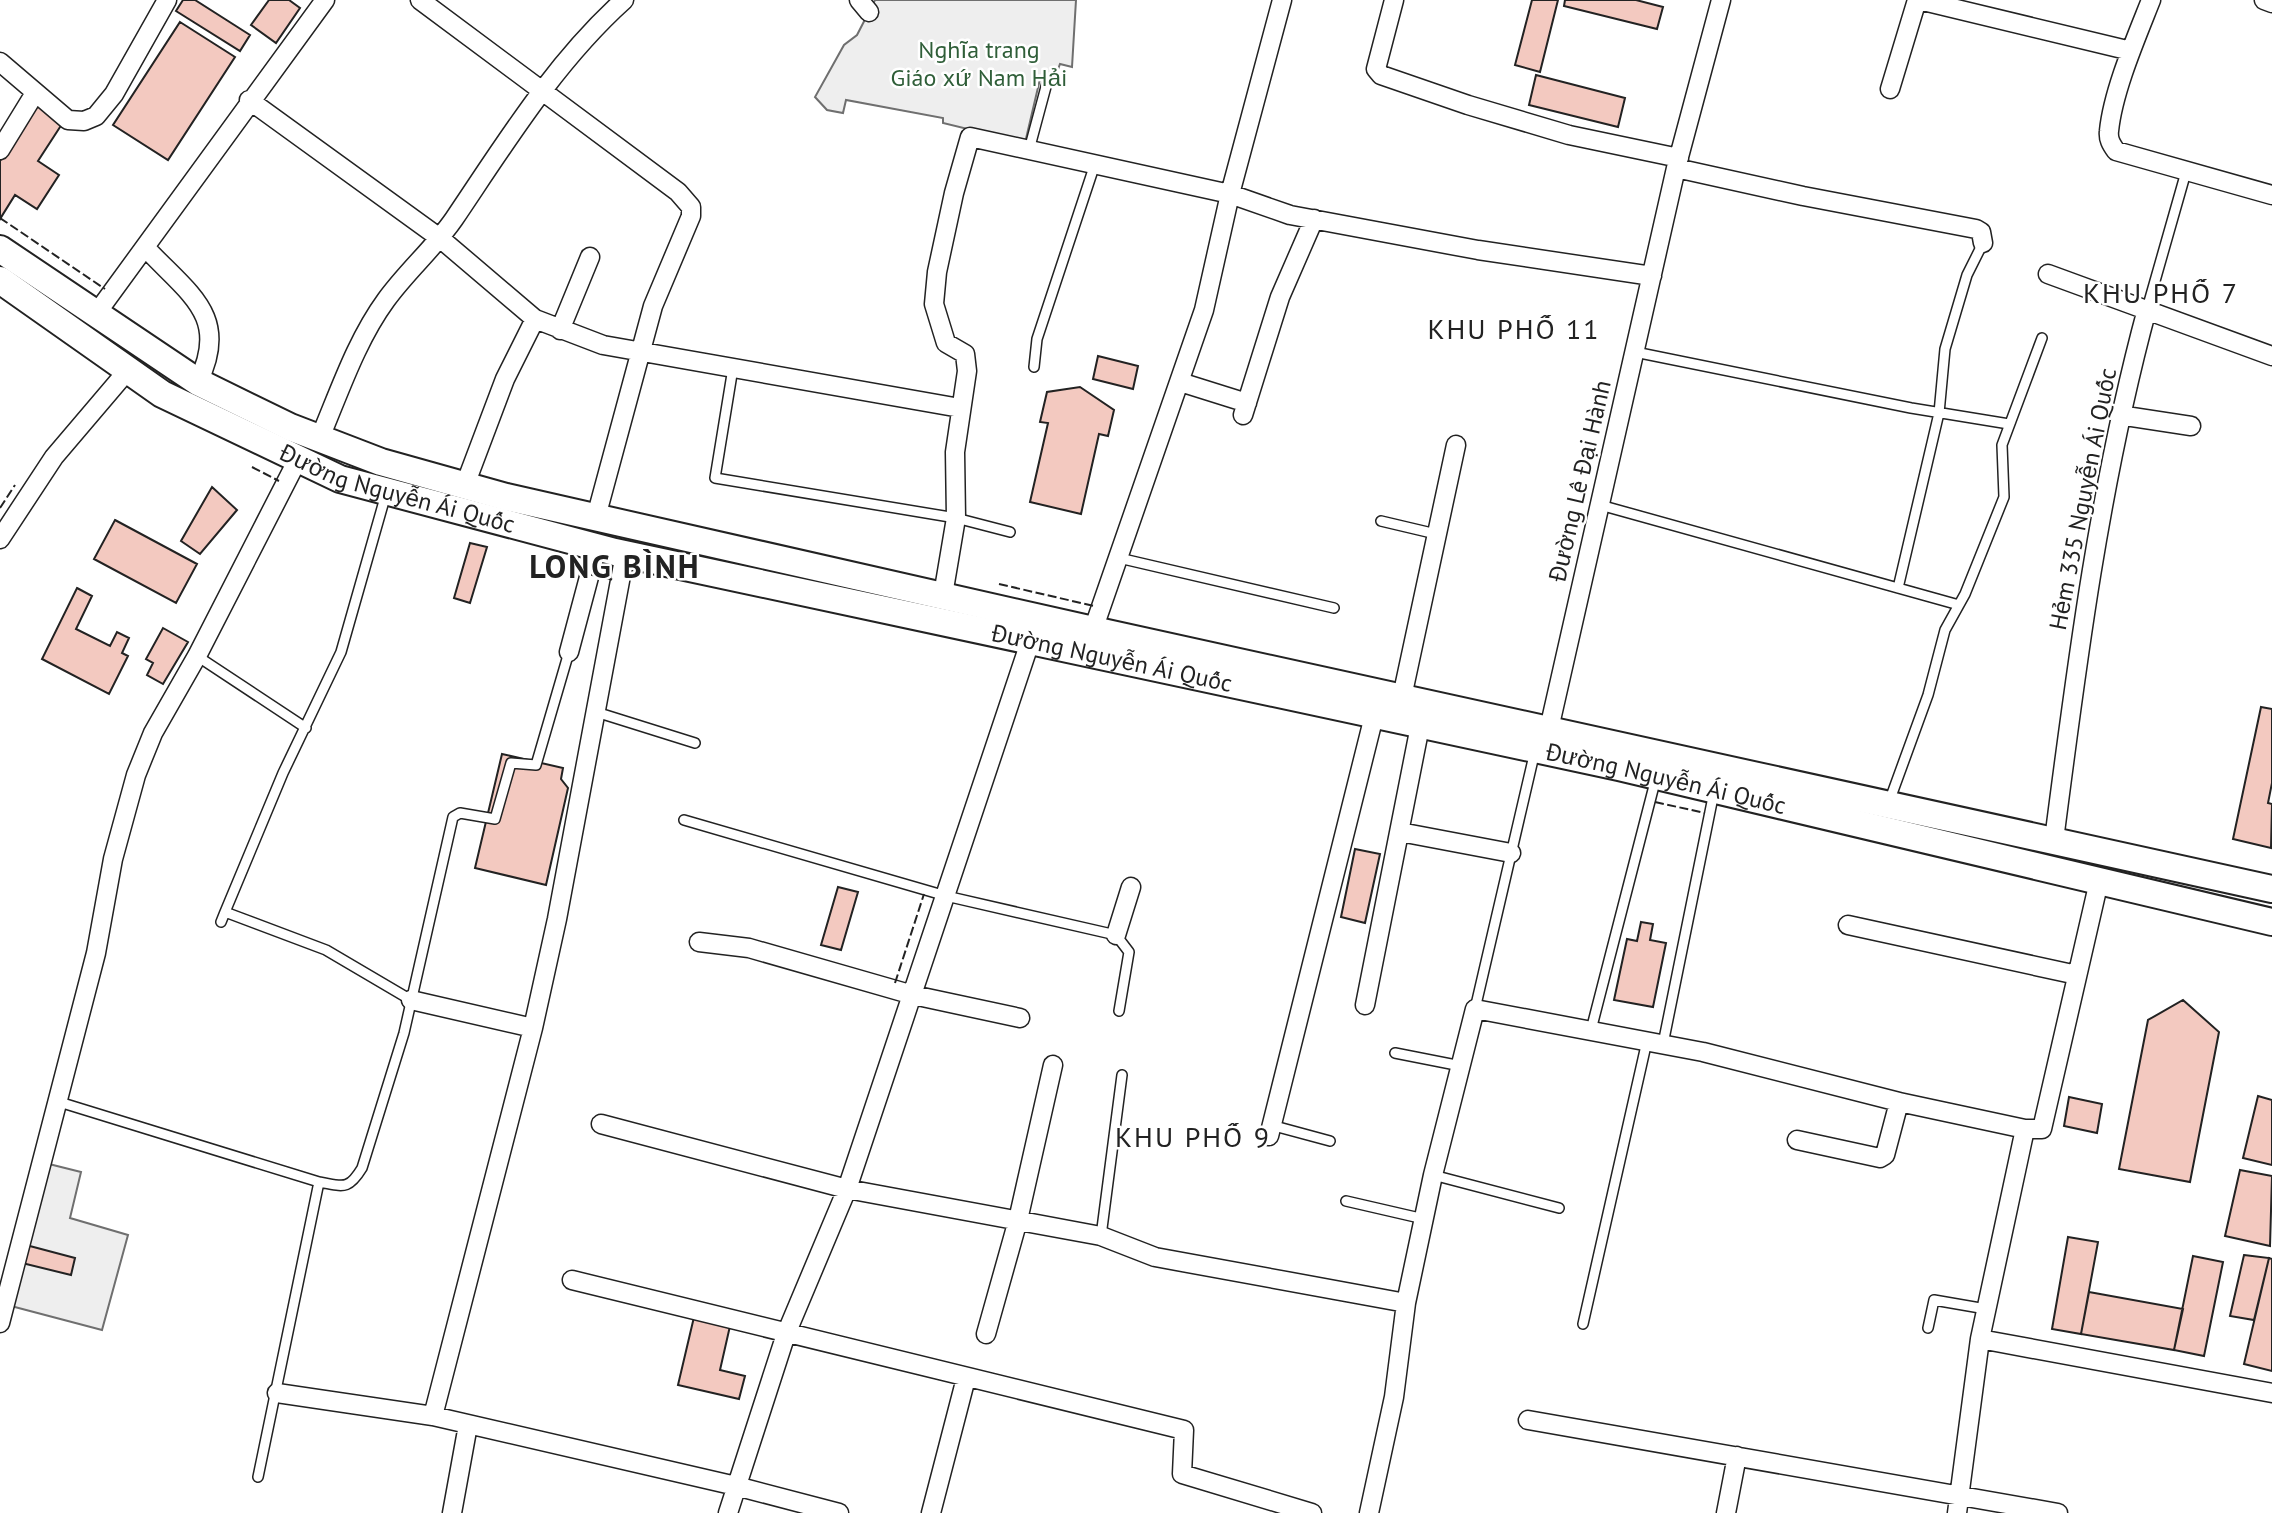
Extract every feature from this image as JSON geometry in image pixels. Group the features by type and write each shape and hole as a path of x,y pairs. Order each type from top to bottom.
{"main road":[{"name":"Đường Nguyễn Ái Quốc","path":"0,249 198,382 319,440 381,462 596,517 1402,697 1657,776 2272,922"},
{"name":"Đường Nguyễn Ái Quốc","path":"2,286 187,408 298,461 340,478 386,491 625,554 1420,726 1542,739 1888,803 2272,889"},
{"path":"625,554 631,524"},
{"path":"2099,881 2106,852"}],"street":[{"path":"96,314 249,100 325,0"},
{"path":"420,0 678,192 691,207 691,216 653,306 596,517"},
{"path":"319,440 349,367 384,302 440,239 542,89 599,23 624,0"},
{"path":"1394,0 1377,56 1376,69 1381,75 1412,88 1569,135 1802,196 1976,229 1983,236 1983,243"},
{"name":"Đường Lê Đại Hành","path":"1542,739 1600,505 1678,163 1721,0"},
{"path":"1890,89 1918,0 2131,51"},
{"path":"2151,0 2131,51 2109,130 2111,144 2116,151 2272,195"},
{"path":"2264,0 2272,3"},
{"path":"0,62 68,120 84,121 96,116 114,94 163,2"},
{"path":"1093,630 1204,310 1277,2"},
{"path":"0,150 35,93"},
{"path":"249,100 440,239 535,319 560,330 603,345 960,408"},
{"path":"943,595 956,518 955,452 967,371 965,354 946,344 934,304 954,193 970,137 1230,194 1290,215 1478,250 1652,276"},
{"path":"1180,382 1245,409 1280,297 1314,219"},
{"path":"145,247 205,313 212,346 198,382"},
{"path":"560,330 590,257"},
{"path":"2048,274 2272,356"},
{"name":"Hẻm 335 Nguyễn Ái Quốc","path":"2054,840 2093,559 2119,415 2147,309"},
{"path":"465,485 505,379 535,319"},
{"path":"1,535 54,457 128,370"},
{"path":"2119,415 2191,426"},
{"path":"1402,697 1456,444"},
{"path":"0,1323 55,1101 96,953 113,859 136,775 153,733 197,656 298,461"},
{"path":"569,652 597,547"},
{"path":"433,1416 533,1028 557,919 625,554"},
{"path":"728,1513 786,1334 847,1189 1030,642"},
{"path":"1270,1131 1374,716"},
{"path":"1365,1005 1420,726"},
{"path":"1400,832 1511,853"},
{"path":"1369,1513 1394,1397 1406,1303 1433,1175 1475,1009 1655,1043 1899,1102 2025,1129 2042,1129 2099,881"},
{"path":"1116,935 1131,887"},
{"path":"1848,925 2077,975"},
{"path":"699,942 749,948 913,995 1020,1018"},
{"path":"411,1000 533,1028"},
{"path":"986,1334 1018,1220 1053,1065"},
{"path":"1797,1140 1880,1158 1885,1155 1899,1102"},
{"path":"601,1124 847,1189 1101,1236 1155,1257 1406,1303"},
{"path":"1956,1513 1980,1339 2025,1129"},
{"path":"572,1280 1184,1430 1181,1474 1312,1513"},
{"path":"1980,1339 2272,1393"},
{"path":"931,1513 966,1378"},
{"path":"278,1392 433,1416 736,1486 839,1513"},
{"path":"1528,1420 2058,1513"},
{"path":"452,1513 468,1425"},
{"path":"1726,1513 1737,1455"}],"lane":[{"path":"1029,150 1047,83"},
{"path":"1034,367 1037,339 1095,164"},
{"name":"Hẻm 335 Nguyễn Ái Quốc","path":"2147,309 2186,172"},
{"path":"1898,588 1938,413 1945,349 1967,275 1983,243"},
{"path":"1888,803 1927,695 1945,630 1959,605 2004,497 2002,445 2042,338"},
{"path":"1635,352 1938,413 2009,424"},
{"path":"733,368 715,478 956,518 1010,532"},
{"path":"221,922 283,773 341,652 386,491"},
{"path":"1600,505 1959,605"},
{"path":"1381,521 1436,534"},
{"path":"1119,558 1334,608"},
{"path":"55,1101 319,1182 345,1187 354,1182 362,1168 411,1000 453,817 460,813 495,819 510,763 533,767 536,765 569,652"},
{"path":"197,656 306,728"},
{"path":"596,712 695,743"},
{"path":"1475,1009 1511,853 1542,739"},
{"path":"1591,1030 1657,776"},
{"path":"1583,1324 1655,1043 1714,790"},
{"path":"684,820 946,896 1116,935 1129,952 1119,1011"},
{"path":"225,912 326,950 411,1000"},
{"path":"1395,1052 1461,1066"},
{"path":"1101,1236 1122,1075"},
{"path":"1270,1131 1330,1141"},
{"path":"1433,1175 1559,1208"},
{"path":"258,1477 278,1392 319,1182"},
{"path":"1346,1200 1424,1219"},
{"path":"1928,1328 1934,1300 1986,1309"}],"green space":[{"name":"Nghĩa trang Giáo xứ Nam Hải","path":"875,0 1076,0 1072,67 1060,64 1057,72 1040,79 1025,143 943,123 943,118 846,100 843,113 827,110 815,97 844,45 857,35"},
{"path":"45,1163 81,1172 70,1218 128,1235 102,1330 11,1306"}],"building":[{"path":"183,0 195,0 250,35 240,51 176,11"},
{"path":"269,0 289,0 300,8 276,43 251,25"},
{"path":"1532,0 1558,0 1540,72 1515,65"},
{"path":"1565,0 1636,0 1663,7 1657,29 1564,6"},
{"path":"180,22 235,57 168,160 113,125"},
{"path":"1536,75 1625,98 1618,127 1529,105"},
{"path":"37,103 62,124 38,161 59,175 37,209 15,195 0,219 0,161"},
{"path":"1098,356 1138,366 1133,389 1093,379"},
{"path":"1080,387 1114,410 1108,436 1099,434 1081,514 1030,502 1048,423 1040,422 1047,392"},
{"path":"212,487 237,510 200,554 181,541"},
{"path":"115,520 197,564 176,603 94,559"},
{"path":"470,543 487,547 470,603 454,598"},
{"path":"77,588 92,596 76,629 110,646 117,632 129,638 122,653 128,656 109,694 42,659"},
{"path":"163,628 188,642 163,684 147,675 153,663 146,659"},
{"path":"2261,707 2272,709 2272,783 2268,803 2272,804 2271,848 2233,839"},
{"path":"502,754 563,768 561,779 568,788 546,885 475,868"},
{"path":"1355,849 1380,854 1365,923 1341,917"},
{"path":"838,887 858,892 841,950 821,945"},
{"path":"1641,922 1653,924 1650,940 1666,943 1653,1007 1614,1000 1627,939 1637,941"},
{"path":"2183,1000 2219,1032 2190,1182 2119,1169 2148,1020"},
{"path":"2258,1096 2272,1100 2272,1165 2243,1158"},
{"path":"2069,1097 2102,1104 2097,1133 2064,1126"},
{"path":"2240,1170 2272,1176 2270,1246 2225,1236"},
{"path":"2068,1237 2098,1242 2081,1334 2052,1329"},
{"path":"26,1245 75,1258 71,1275 22,1263"},
{"path":"2244,1255 2269,1258 2254,1320 2230,1316"},
{"path":"2193,1256 2223,1262 2204,1356 2174,1350"},
{"path":"2269,1258 2272,1259 2272,1371 2244,1364"},
{"path":"2089,1292 2183,1309 2174,1350 2081,1334"},
{"path":"694,1317 730,1326 720,1370 745,1376 739,1399 678,1385"}],"fence":[{"path":"0,218 105,289"},
{"path":"252,467 279,481"},
{"path":"0,508 15,485"},
{"path":"579,572 614,580"},
{"path":"999,584 1094,606"},
{"path":"1655,802 1705,813"},
{"path":"895,983 924,894"}],"district":[{"name":"KHU PHỐ 7","path":"2161,293"},
{"name":"KHU PHỐ 11","path":"1514,329"},
{"name":"LONG BÌNH","path":"615,567"},
{"name":"KHU PHỐ 9","path":"1193,1137"}]}
